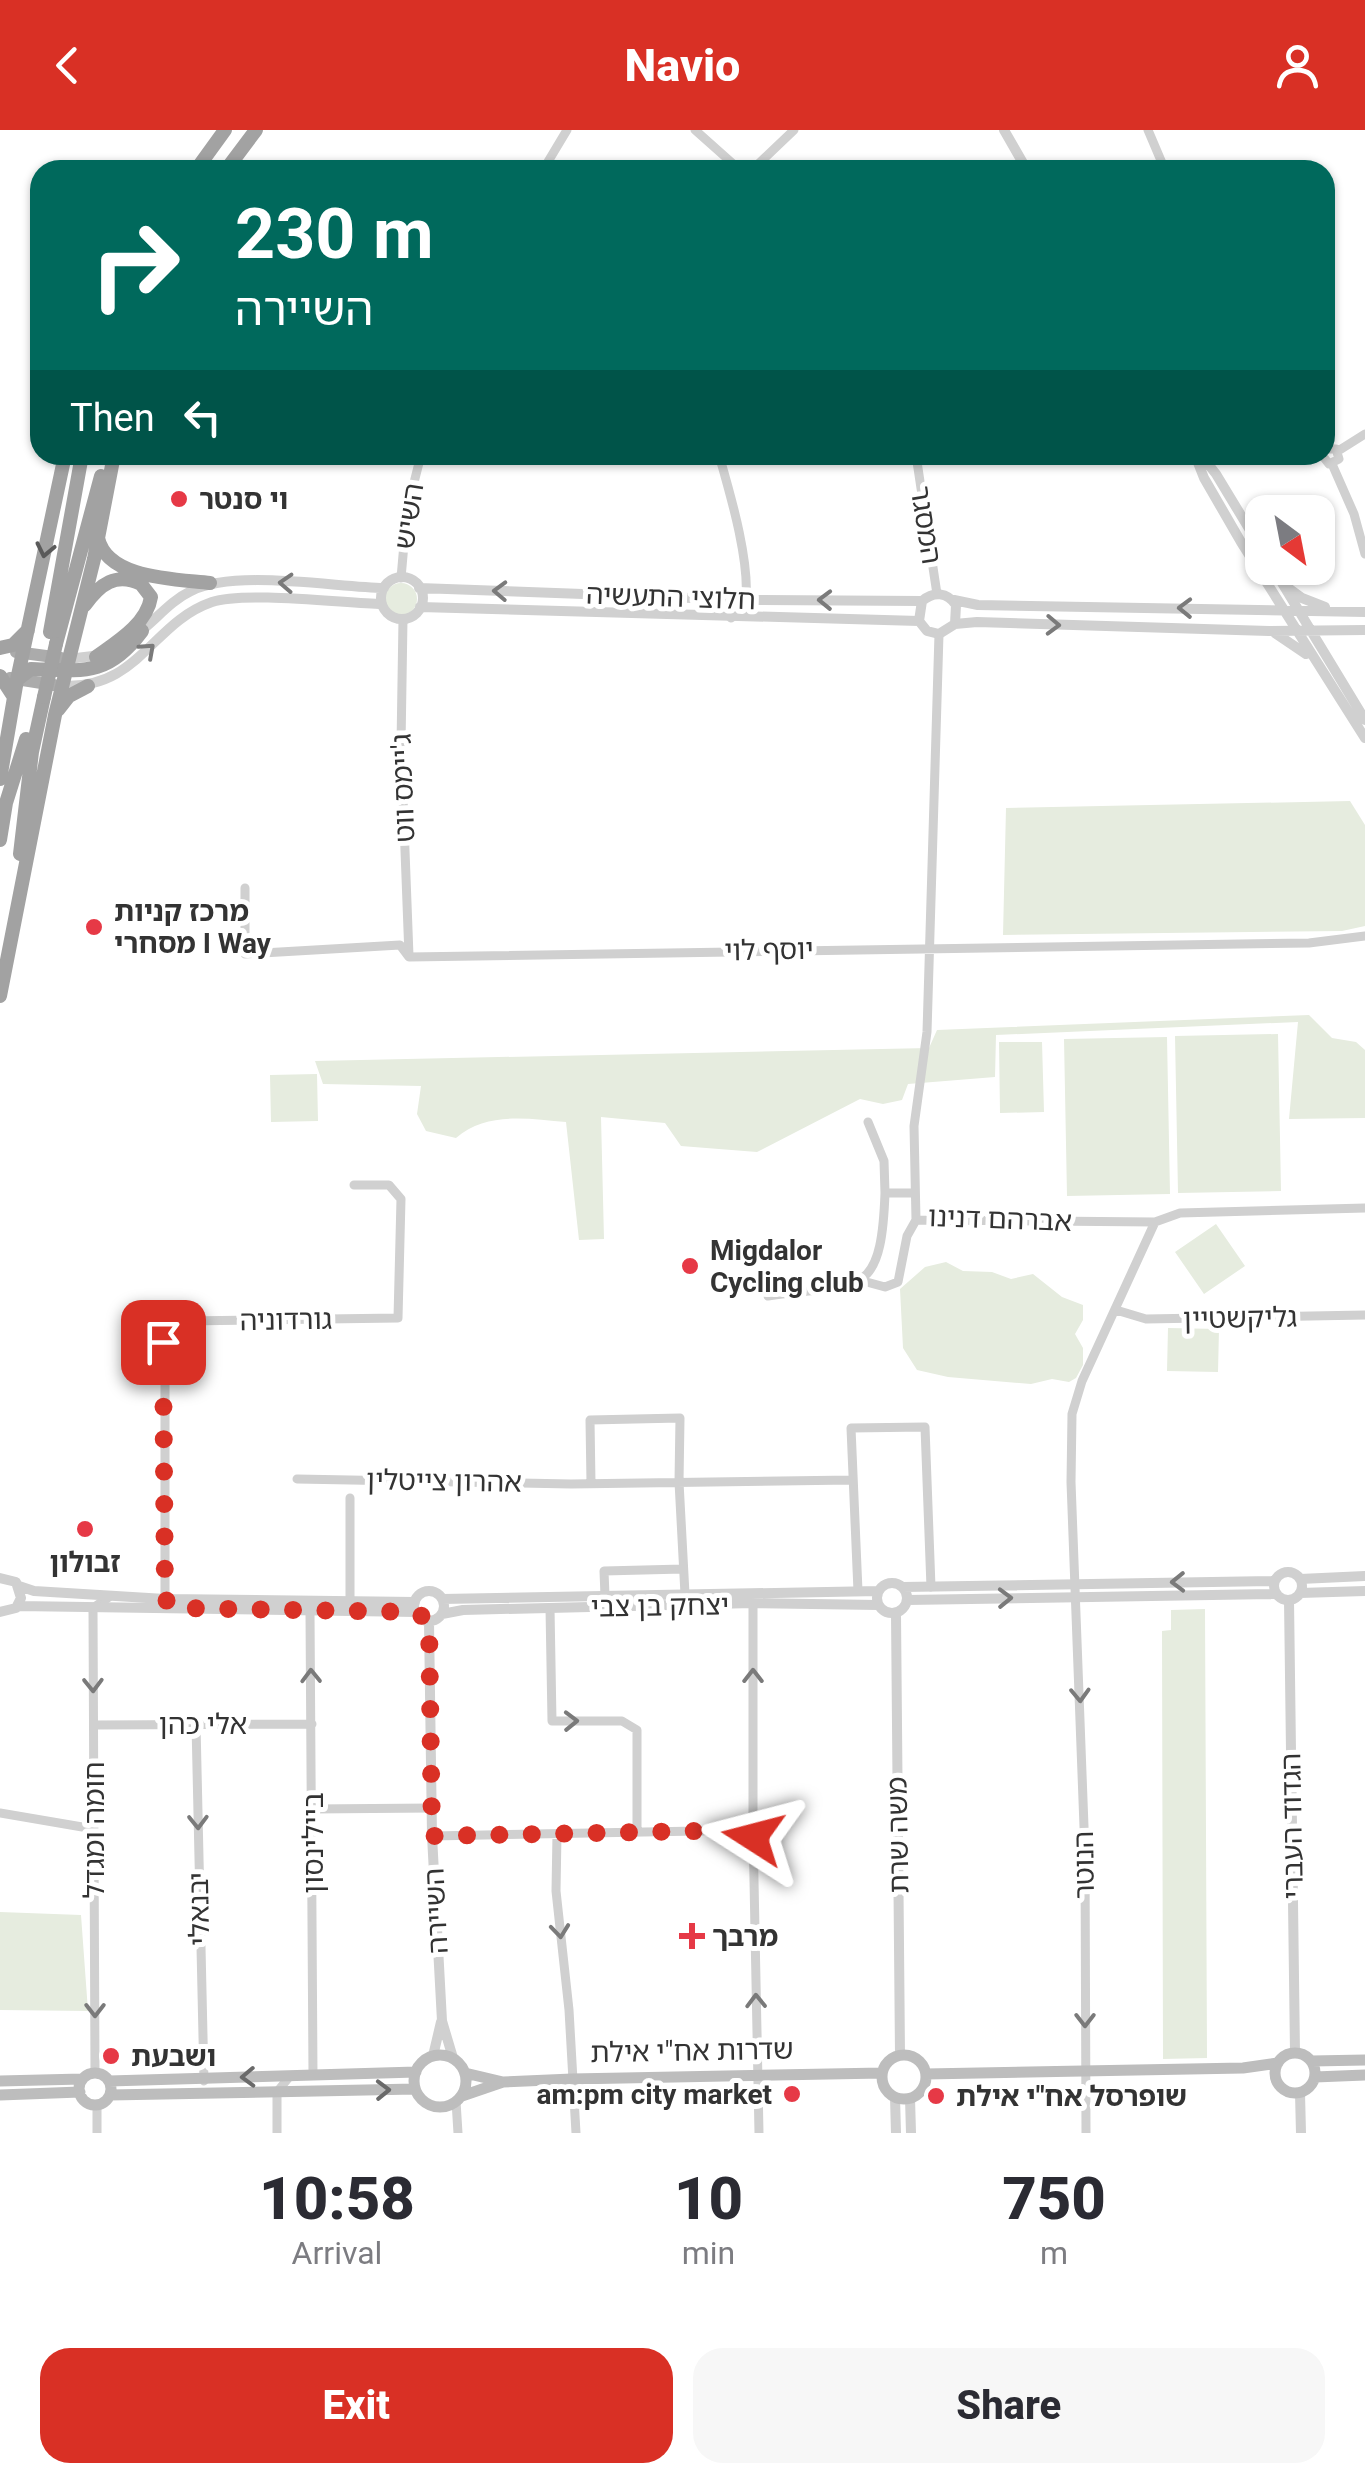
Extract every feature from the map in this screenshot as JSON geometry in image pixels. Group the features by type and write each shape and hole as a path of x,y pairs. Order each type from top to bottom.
{"highway":[{"path":"203,160 225,130"},
{"path":"234,160 256,130"},
{"path":"0,779 63,465"},
{"path":"0,840 60,584 80,465"},
{"path":"0,996 55,715 80,614 104,465"},
{"path":"0,975 28,804 32,752 44,697 111,465"},
{"path":"94,532 104,554 123,569 210,584"},
{"path":"80,614 96,590 113,580 131,579 150,593 146,614 126,635 96,656"},
{"path":"0,648 18,642 28,629"},
{"path":"17,680 28,669 92,670 113,661 142,631"},
{"path":"0,675 14,698"},
{"path":"55,715 69,696 88,686"}],"main road":[{"path":"0,648 65,672"},
{"path":"0,675 17,680"},
{"path":"926,2074 1277,2069 1295,2053 1312,2062 1365,2060"},
{"path":"81,2086 88,2103 97,2105 110,2095 415,2089 432,2106 441,2107 459,2099 465,2072 454,2058 433,2056 425,2059 416,2072 415,2089"},
{"path":"900,2056 916,2059 926,2074 922,2088 910,2098 895,2097 886,2090 882,2073 890,2060 900,2056"},
{"path":"1277,2069 1281,2088 1300,2093 1310,2087 1315,2076 1312,2062"},
{"path":"0,2095 81,2086 96,2073 109,2080 416,2072"},
{"name":"שדרות אח\"י אילת","path":"465,2072 504,2082 882,2073"},
{"path":"1315,2076 1365,2076"},
{"path":"109,2080 110,2095"},
{"path":"0,2081 81,2086"},
{"name":"שדרות אח\"י אילת","path":"459,2099 504,2082"}],"street":[{"path":"548,160 567,130"},
{"path":"695,130 729,160"},
{"path":"762,160 794,130"},
{"path":"1004,130 1021,160"},
{"path":"1148,130 1162,160"},
{"path":"1338,451 1365,434"},
{"path":"1335,449 1339,460 1335,462"},
{"name":"השיש","path":"401,578 407,510 418,465"},
{"path":"721,465 738,532 746,600 742,611 731,618"},
{"name":"המסגר","path":"918,465 937,594"},
{"path":"1201,465 1204,478 1283,610 1365,738"},
{"path":"1207,465 1245,522"},
{"path":"1332,465 1354,514 1365,554"},
{"path":"401,578 391,580 384,588 382,604 387,614 403,619 415,614 420,607 420,588"},
{"name":"חלוצי התעשיה","path":"401,578 414,581 420,588 746,600 922,601 937,594"},
{"path":"65,672 142,631 170,604 210,584 245,581 384,588"},
{"path":"1283,585 1365,720"},
{"path":"1283,585 1314,603 1350,612"},
{"path":"937,594 978,605 1365,612"},
{"path":"65,672 88,686 106,680 194,610 224,598 382,604"},
{"path":"953,600 958,612 955,624"},
{"path":"922,601 919,621 927,631 939,634 955,624 1365,630"},
{"name":"חלוצי התעשיה","path":"420,607 919,621"},
{"name":"ג'יימס ווט","path":"403,619 400,744 409,957"},
{"path":"1331,664 1330,644 1346,630"},
{"path":"1269,631 1294,644 1318,666"},
{"name":"אברהם דנינו","path":"939,634 926,1032 914,1126 916,1220 1155,1222 1180,1213 1365,1208"},
{"name":"יוסף לוי","path":"245,888 245,954 400,946 409,957 1309,943 1365,936"},
{"path":"768,1296 848,1287 863,1281 872,1270 884,1228 885,1193 884,1161 868,1122"},
{"name":"גורדוניה","path":"165,1599 165,1332 170,1325 186,1321 398,1318 401,1199 389,1184 354,1185"},
{"path":"885,1193 914,1193"},
{"path":"863,1281 885,1287 898,1282 907,1236 916,1220"},
{"path":"1076,1597 1072,1414 1082,1382 1155,1222"},
{"name":"גליקשטיין","path":"1116,1310 1146,1320 1365,1315"},
{"path":"592,1483 590,1420 680,1418 678,1482 685,1594"},
{"path":"858,1591 851,1428 925,1427 931,1586"},
{"name":"אהרון צייטלין","path":"297,1479 592,1483 852,1480"},
{"path":"350,1498 350,1602"},
{"path":"604,1596 604,1571 683,1570"},
{"path":"903,1587 908,1600 896,1614 878,1605 879,1591 890,1583 903,1587 1275,1580 1285,1572 1300,1579 1300,1593"},
{"path":"1300,1579 1365,1576"},
{"path":"0,1578 34,1591 109,1597 415,1607 429,1621 442,1614 442,1599 434,1592 425,1592 415,1607"},
{"path":"1275,1580 1283,1597"},
{"path":"6,1613 22,1598 19,1586"},
{"name":"יצחק בן צבי","path":"442,1599 879,1591"},
{"path":"908,1600 1283,1597 1365,1591"},
{"path":"92,1608 109,1597"},
{"name":"הנוטר","path":"1076,1597 1085,1853 1086,2133"},
{"name":"הגדוד העברי","path":"1283,1597 1295,2053"},
{"path":"165,1599 174,1608"},
{"path":"6,1613 32,1603 92,1608 310,1612 415,1607"},
{"path":"753,1603 759,2133"},
{"name":"יצחק בן צבי","path":"442,1614 753,1603 878,1605"},
{"name":"חומה ומגדל","path":"92,1608 96,2073"},
{"path":"550,1608 552,1721 622,1720 637,1730 637,1832"},
{"name":"ביילינסון","path":"310,1612 313,2075"},
{"name":"משה שרת","path":"896,1614 900,2056"},
{"name":"השיירה","path":"429,1621 432,1836 442,2021 454,2058"},
{"name":"יבנאלי","path":"196,1724 202,2078 209,2093"},
{"name":"אלי כהן","path":"94,1725 312,1724"},
{"path":"314,1809 432,1808"},
{"path":"0,1814 94,1829"},
{"path":"432,1836 753,1830"},
{"path":"557,1834 556,1891 569,2010 576,2133"},
{"name":"השיירה","path":"433,2056 442,2021"},
{"path":"278,2133 278,2092 290,2076"},
{"path":"1300,2093 1302,2133"},
{"path":"895,2097 896,2133"},
{"path":"910,2098 912,2133"},
{"path":"458,2133 459,2099"},
{"path":"97,2105 97,2133"}],"shaded area":[{"path":"401,583 413,587 417,599 413,611 401,615 389,611 385,599 389,587"},
{"path":"1350,801 1365,825 1365,926 1342,931 1003,935 1006,808"},
{"path":"1309,1015 1332,1038 1356,1042 1365,1050 1365,1118 1289,1119 1298,1022 996,1035 995,1077 908,1084 902,1100 883,1104 860,1099 757,1152 681,1146 665,1123 601,1117 604,1239 579,1240 566,1122 494,1120 456,1138 426,1131 417,1114 421,1086 323,1084 315,1061 929,1048 937,1030"},
{"path":"1278,1034 1281,1191 1178,1193 1175,1036"},
{"path":"1167,1037 1170,1194 1067,1196 1064,1039"},
{"path":"999,1042 1042,1042 1044,1112 1000,1113"},
{"path":"317,1074 318,1121 271,1122 270,1075"},
{"path":"1216,1224 1245,1266 1204,1294 1175,1252"},
{"path":"946,1262 963,1271 992,1272 1011,1279 1033,1274 1062,1297 1083,1305 1083,1320 1075,1334 1083,1348 1083,1365 1076,1378 1069,1382 1052,1379 1031,1384 948,1377 917,1370 903,1348 900,1289 925,1267"},
{"path":"1168,1328 1219,1329 1218,1372 1167,1371"},
{"path":"1205,1609 1207,2058 1163,2059 1162,1631 1171,1630 1171,1610"},
{"path":"0,1912 81,1915 88,2011 0,2010"}],"place":[{"name":"וי סנטר","path":"179,499"},
{"name":"מרכז קניות מסחרי I Way","path":"94,927"},
{"name":"Migdalor Cycling club","path":"690,1266"},
{"name":"זבולון","path":"85,1529"},
{"name":"מרבך","path":"692,1936"},
{"name":"ושבעת","path":"111,2056"},
{"name":"am:pm city market","path":"792,2094"},
{"name":"שופרסל אח\"י אילת","path":"936,2096"}],"route":[{"path":"163,1342 165,1599 174,1608 416,1612 429,1621 432,1836 753,1830 753,1837"}]}
